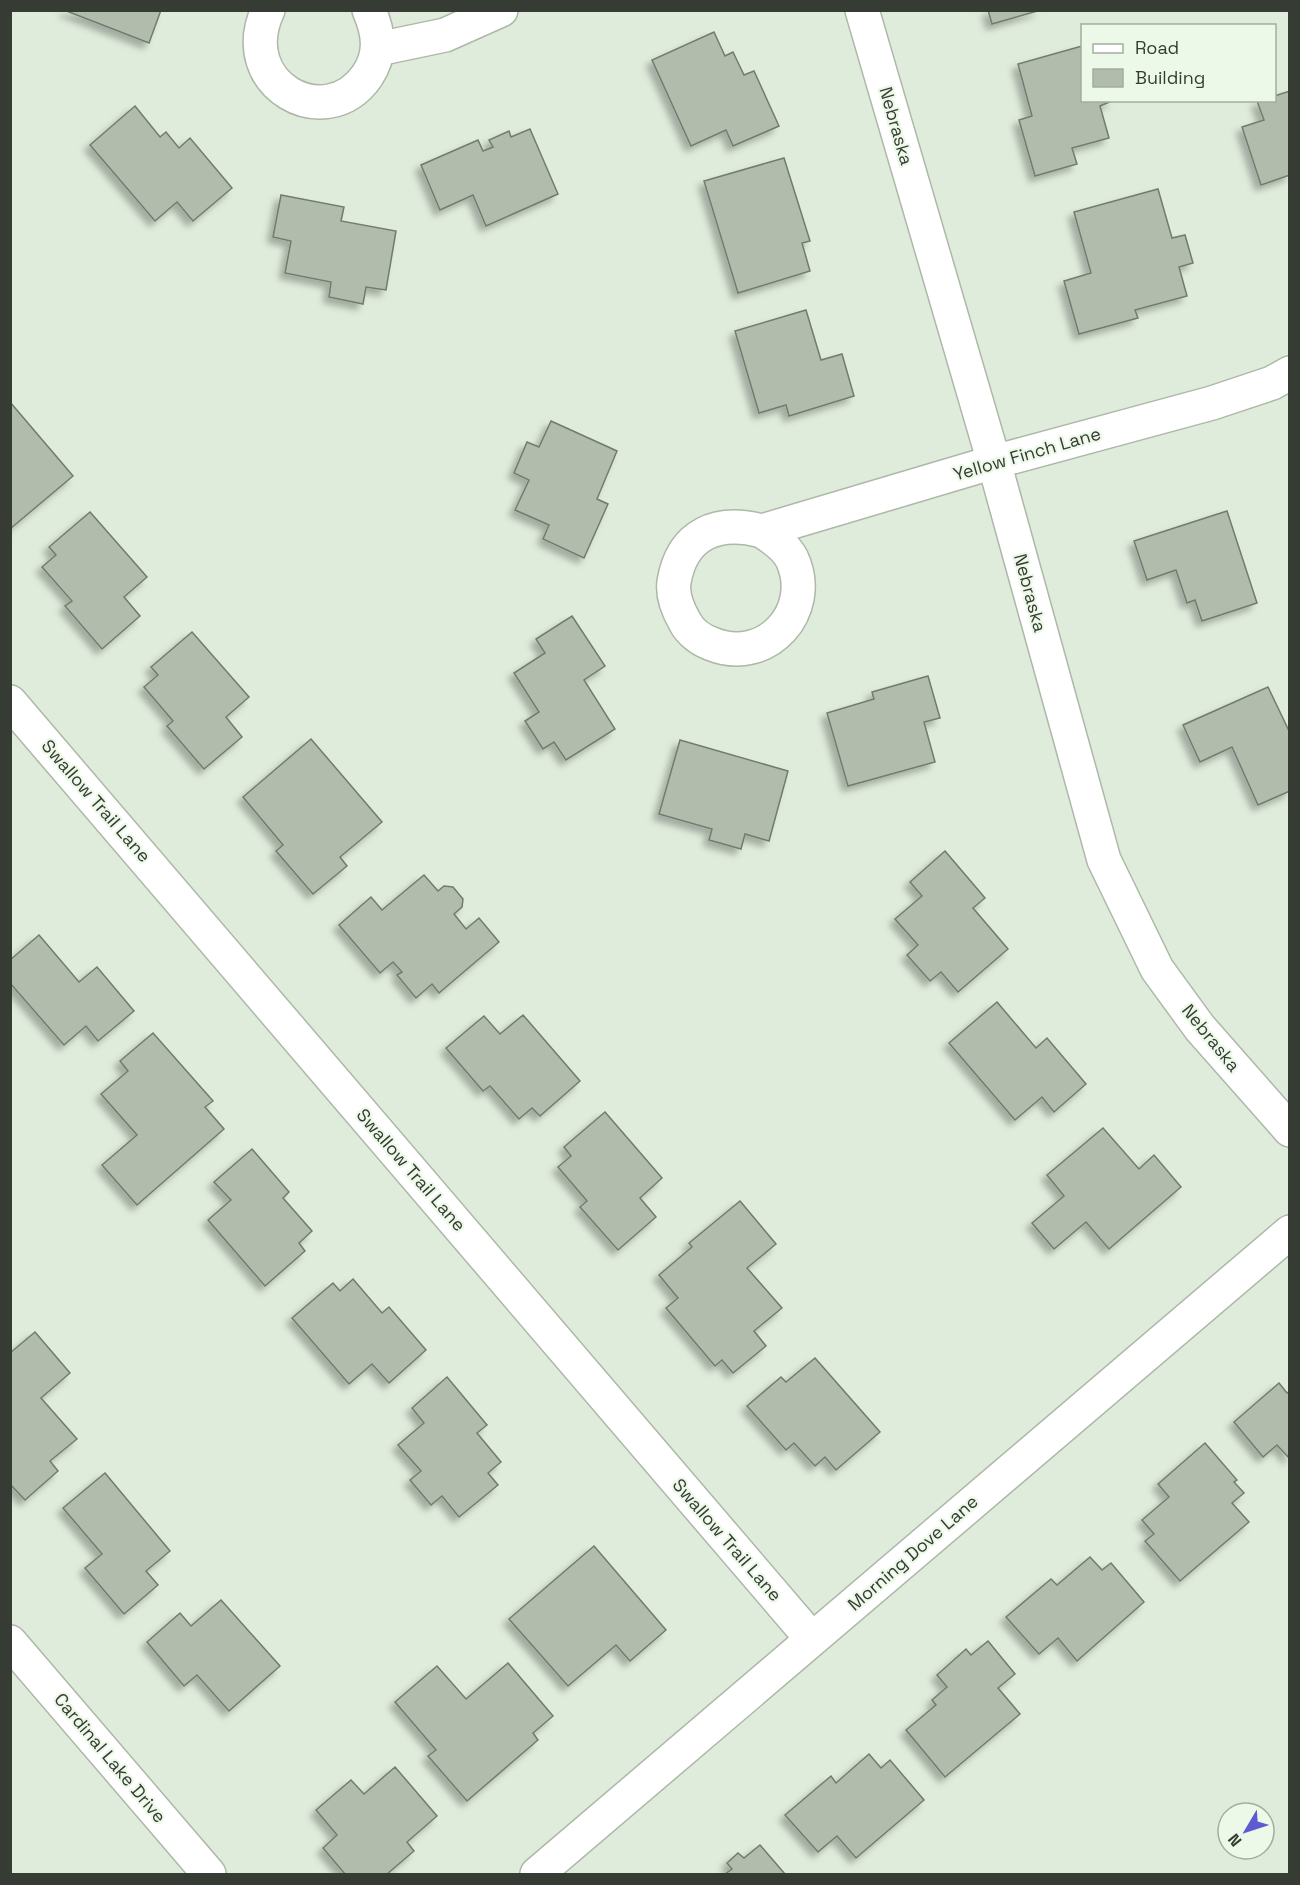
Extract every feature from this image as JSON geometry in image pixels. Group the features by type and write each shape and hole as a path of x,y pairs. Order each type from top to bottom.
{"street":[{"path":"268,10 260,26 259,45 263,64 273,81 288,94 307,100 326,101 345,96 361,84 372,68 378,49 377,28 369,10"},
{"path":"378,49 445,35 501,10"},
{"name":"Nebraska","path":"862,10 994,462 1104,860 1157,969 1200,1028 1290,1130"},
{"name":"Yellow Finch Lane","path":"762,531 994,462 1212,403 1272,383 1290,373"},
{"name":"Swallow Trail Lane","path":"10,702 812,1639"},
{"name":"Morning Dove Lane","path":"537,1875 1290,1232"},
{"name":"Cardinal Lake Drive","path":"10,1642 209,1875"}],"building":[{"path":"64,10 161,10 149,43"},
{"path":"988,10 1041,10 992,24"},
{"path":"714,32 725,56 733,52 744,75 754,71 779,126 733,146 726,130 691,146 652,60"},
{"path":"1081,46 1081,102 1109,102 1100,106 1109,138 1072,148 1077,164 1035,176 1019,120 1032,116 1018,64"},
{"path":"1290,91 1290,175 1261,185 1242,127 1264,120 1257,102 1276,102 1276,95"},
{"path":"135,106 160,137 166,132 179,148 190,138 232,188 193,221 177,202 155,221 90,145"},
{"path":"530,129 558,194 486,226 473,195 440,210 421,165 478,140 483,151 493,147 489,140 509,131 511,137"},
{"path":"784,158 810,241 802,243 810,271 738,293 704,181"},
{"path":"1158,189 1172,238 1185,235 1193,263 1179,267 1187,296 1135,310 1138,318 1079,334 1064,281 1091,273 1074,212"},
{"path":"281,195 344,207 341,221 396,231 386,290 366,287 363,304 329,297 331,282 285,273 291,241 273,237"},
{"path":"806,310 821,360 842,354 854,396 789,416 786,405 759,413 735,331"},
{"path":"10,402 73,476 10,529"},
{"path":"551,421 617,451 597,499 608,504 584,558 543,539 549,525 515,510 529,480 514,473 527,442 539,447"},
{"path":"1227,511 1257,603 1202,621 1195,600 1187,603 1176,570 1147,580 1134,541"},
{"path":"90,512 147,577 124,597 140,616 102,649 65,606 72,601 42,567 56,555 49,547"},
{"path":"572,616 605,666 584,680 615,729 566,760 554,742 543,749 525,721 539,712 514,673 545,653 536,639"},
{"path":"192,632 249,697 226,717 242,737 204,769 167,726 173,721 144,687 158,675 151,667"},
{"path":"928,676 940,718 924,722 935,762 848,786 827,713 874,699 872,692"},
{"path":"1268,687 1290,733 1290,791 1258,805 1232,747 1200,762 1183,725"},
{"path":"311,739 382,822 340,857 347,866 313,894 276,851 283,845 243,797"},
{"path":"680,740 788,771 769,841 745,834 741,849 709,840 712,829 659,814"},
{"path":"945,851 985,898 973,908 1008,949 958,992 941,972 930,981 907,955 918,945 895,919 922,896 910,882"},
{"path":"424,875 438,891 444,886 453,887 463,899 462,907 454,914 466,929 479,918 499,942 439,993 432,984 416,998 397,975 402,972 393,962 380,973 339,925 371,897 382,910"},
{"path":"39,935 79,982 97,967 134,1011 98,1041 86,1026 64,1045 10,983 10,960"},
{"path":"997,1002 1036,1048 1047,1038 1086,1084 1054,1112 1042,1097 1015,1120 949,1043"},
{"path":"523,1015 580,1081 540,1116 532,1108 519,1119 490,1086 483,1091 446,1048 484,1016 500,1034"},
{"path":"153,1033 213,1101 205,1107 224,1129 137,1205 102,1165 137,1135 101,1094 128,1071 120,1061"},
{"path":"605,1112 662,1178 640,1198 656,1217 618,1250 580,1207 587,1201 558,1167 571,1156 564,1147"},
{"path":"1103,1128 1139,1169 1154,1155 1181,1187 1109,1249 1086,1222 1054,1249 1032,1223 1064,1196 1047,1175"},
{"path":"252,1149 289,1192 283,1198 312,1231 299,1243 305,1251 265,1286 208,1220 231,1200 214,1182"},
{"path":"740,1201 776,1244 747,1268 782,1308 754,1331 766,1346 733,1373 722,1360 715,1366 666,1308 678,1298 659,1275 692,1247 689,1243"},
{"path":"353,1279 382,1313 389,1307 426,1350 389,1383 372,1364 349,1384 292,1318 333,1283 340,1291"},
{"path":"35,1332 70,1373 41,1398 77,1439 50,1461 58,1471 25,1500 10,1484 10,1353"},
{"path":"815,1358 880,1432 836,1470 825,1457 815,1466 794,1443 786,1450 747,1406 781,1377 786,1382"},
{"path":"447,1377 487,1425 477,1433 501,1462 488,1473 498,1485 459,1517 442,1496 431,1505 410,1480 421,1471 398,1445 424,1423 412,1408"},
{"path":"1279,1383 1287,1393 1290,1391 1290,1459 1277,1445 1263,1457 1234,1422"},
{"path":"1205,1443 1237,1480 1234,1482 1244,1493 1232,1503 1249,1522 1180,1581 1145,1541 1154,1534 1142,1520 1169,1497 1158,1484"},
{"path":"105,1473 170,1551 146,1571 158,1585 124,1614 85,1568 102,1554 63,1508"},
{"path":"594,1546 666,1630 630,1661 616,1645 568,1686 509,1619"},
{"path":"1090,1557 1102,1570 1111,1563 1144,1602 1077,1661 1058,1638 1039,1654 1006,1617 1051,1579 1057,1585"},
{"path":"221,1600 280,1666 229,1711 197,1675 184,1686 147,1642 180,1613 191,1626"},
{"path":"988,1641 1015,1674 998,1688 1020,1714 945,1777 906,1730 936,1705 932,1700 947,1687 937,1675 966,1649 971,1655"},
{"path":"508,1663 553,1716 533,1733 538,1740 467,1801 428,1756 436,1750 395,1702 437,1666 466,1699"},
{"path":"869,1754 881,1768 890,1760 924,1800 856,1858 837,1836 818,1852 785,1815 831,1776 836,1783"},
{"path":"395,1767 437,1816 407,1842 414,1851 387,1874 345,1874 323,1848 337,1835 316,1810 351,1780 364,1794"},
{"path":"760,1845 785,1874 725,1874 732,1869 727,1863 738,1853 744,1858"}]}
